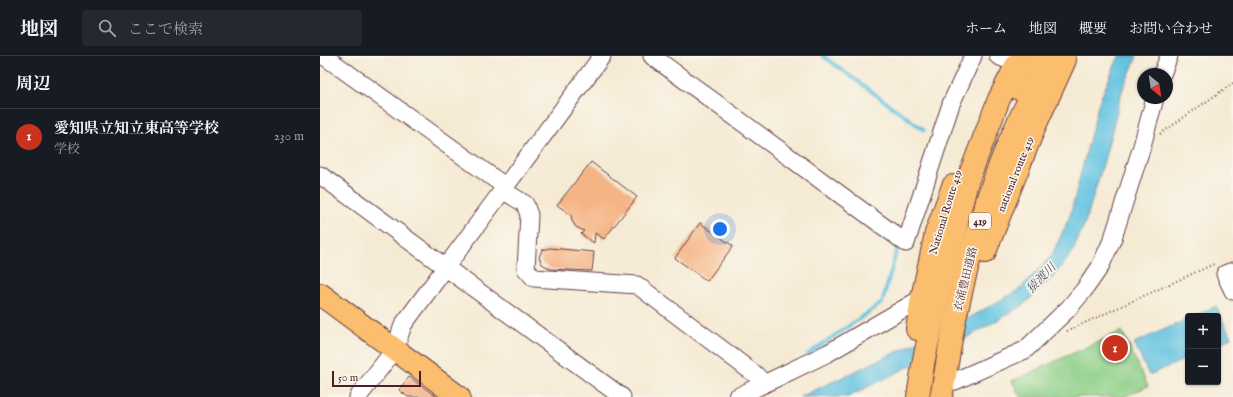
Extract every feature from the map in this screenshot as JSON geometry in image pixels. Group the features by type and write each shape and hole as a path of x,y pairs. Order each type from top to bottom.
{"main road":[{"name":"衣浦豊田道路","path":"932,397 942,327 965,232 983,177 1005,118 1035,56"},
{"name":"衣浦豊田道路","path":"941,397 956,311 975,236 994,182 1013,136 1038,82 1054,56"},
{"name":"national route 419","path":"955,381 969,294 1034,128 1067,56"},
{"name":"衣浦豊田道路","path":"918,397 924,358 940,287 967,182 999,99 1008,57"},
{"name":"National Route 419","path":"904,397 936,233 960,164 1008,57"},
{"path":"320,294 459,397"}],"street":[{"path":"320,61 324,56 525,204 529,215 526,269 534,278 637,285 756,375 764,384"},
{"path":"358,397 394,349 403,325 602,56"},
{"path":"652,56 906,243 951,104 973,56"},
{"path":"1165,68 1170,56"},
{"path":"955,381 1025,350 1068,309 1084,290 1100,267 1113,238 1142,146 1152,104"},
{"path":"320,174 622,397"},
{"path":"1233,271 1226,274 1233,291"},
{"path":"737,397 921,306"}],"path":[{"path":"1142,146 1233,83"},
{"path":"1061,334 1219,261"}],"green space":[{"path":"1122,331 1148,386 1124,397 1020,397 1012,381"}],"water":[{"name":"猿渡川","path":"1119,56 1137,56 1122,91 1104,161 1086,220 1074,249 1050,280 1022,306 966,338 848,397 800,397 969,318 1020,289 1052,255 1070,216 1099,102"},
{"path":"1216,306 1219,313 1201,313"},
{"path":"1221,317 1231,338 1221,343"},
{"path":"1185,320 1185,359 1149,375 1134,343"}],"building":[{"path":"591,162 637,197 604,239 595,233 594,243 581,234 584,231 576,227 572,221 571,215 557,205"},
{"path":"700,223 733,246 707,281 675,258"},
{"path":"550,248 594,252 592,271 551,269 542,264 539,257 542,250"},
{"path":"409,377 437,397 408,397 399,390"}],"waterway":[{"path":"823,56 924,130"},
{"path":"808,354 882,303 898,246"}],"place":[{"name":"愛知県立知立東高等学校","path":"1115,348"}]}
